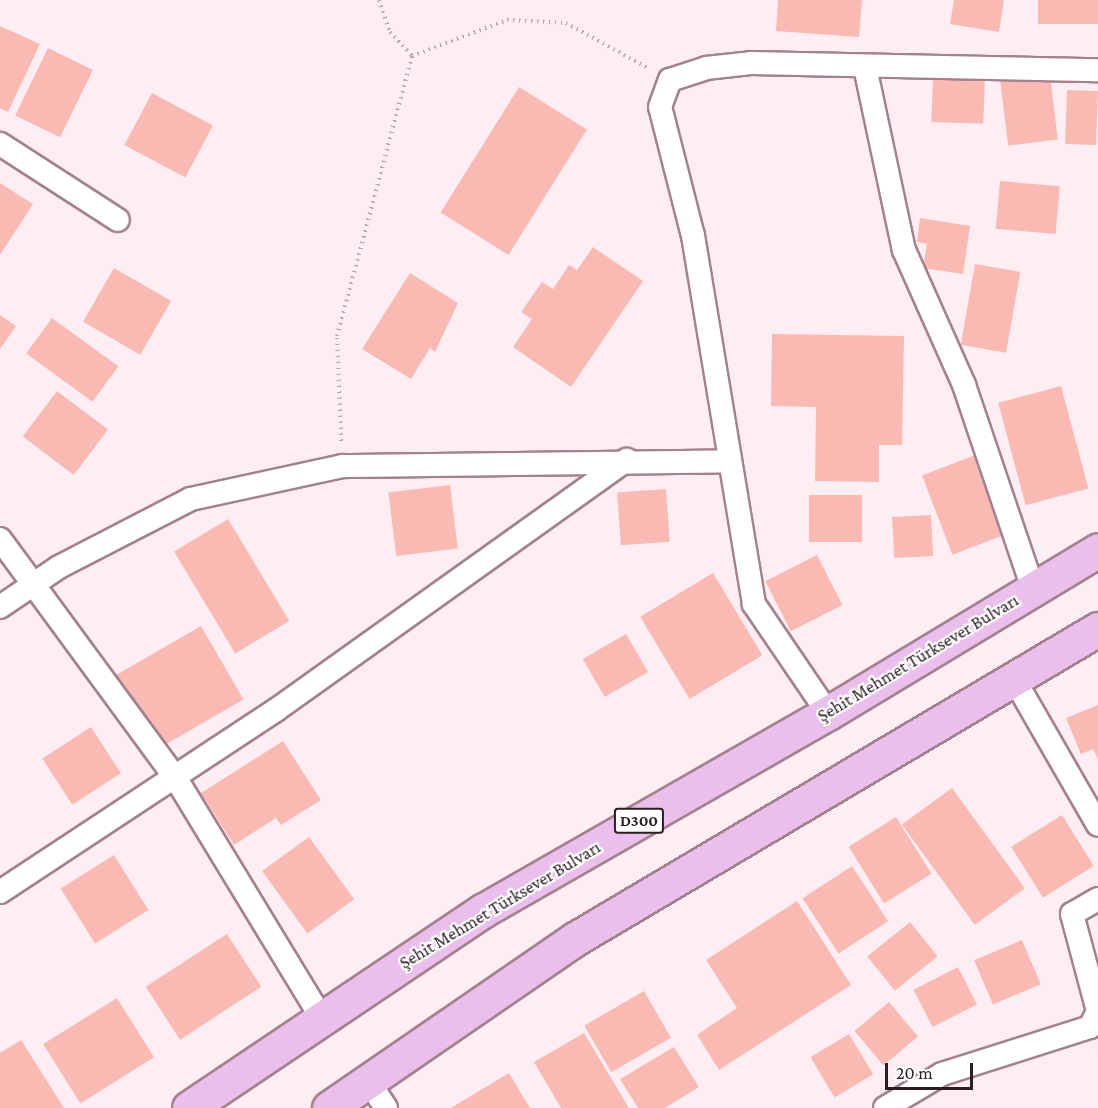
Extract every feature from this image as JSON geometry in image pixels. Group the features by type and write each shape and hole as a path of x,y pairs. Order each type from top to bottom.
{"highway":[{"name":"Şehit Mehmet Türksever Bulvarı","path":"189,1108 321,1017 484,910 828,713 1098,550"},
{"path":"329,1108 575,939 1098,629"}],"street":[{"path":"828,713 754,604 728,461 693,236 660,107 670,80 706,68 751,63 1098,70"},
{"path":"865,67 904,250 964,385 1033,589"},
{"path":"0,144 118,220"},
{"path":"0,607 36,583 191,499 342,466 627,460 728,461"},
{"path":"0,892 175,777 627,460"},
{"path":"0,539 36,583 175,777 321,1017"},
{"path":"1014,679 1098,825"},
{"path":"885,1108 942,1074 1090,1027 1098,1011 1072,914 1098,899"},
{"path":"368,1081 386,1108"}],"path":[{"path":"379,0 390,32 412,56"},
{"path":"412,56 507,20 566,23 670,80"},
{"path":"342,466 337,336 412,56"}],"building":[{"path":"778,0 862,0 859,37 776,31"},
{"path":"954,0 1004,0 999,32 950,24"},
{"path":"1038,0 1098,0 1098,24 1038,24"},
{"path":"0,26 40,44 8,112 0,108"},
{"path":"48,48 93,70 60,137 15,115"},
{"path":"933,75 985,77 983,124 931,122"},
{"path":"1050,76 1058,140 1008,146 1000,82"},
{"path":"519,87 587,129 508,255 441,213"},
{"path":"1067,90 1098,91 1096,145 1065,144"},
{"path":"152,93 213,125 185,177 124,145"},
{"path":"1000,181 1060,186 1056,234 996,229"},
{"path":"0,183 33,204 0,255"},
{"path":"920,218 970,226 963,274 923,268 927,244 917,242"},
{"path":"593,247 643,281 571,387 513,347 532,319 521,312 542,282 553,289 569,265 577,270"},
{"path":"975,264 1020,272 1006,353 961,345"},
{"path":"114,268 171,301 140,355 83,322"},
{"path":"410,273 458,303 435,352 430,348 411,379 362,349"},
{"path":"0,315 16,326 0,349"},
{"path":"52,318 118,366 92,402 26,354"},
{"path":"772,334 904,336 902,445 879,445 879,482 815,481 816,407 771,406"},
{"path":"1061,386 1088,488 1026,505 998,403"},
{"path":"57,391 108,430 74,475 23,437"},
{"path":"978,454 1008,533 952,555 922,476"},
{"path":"450,485 458,549 396,556 388,493"},
{"path":"666,489 670,542 621,545 617,492"},
{"path":"809,495 862,495 862,542 809,542"},
{"path":"931,515 933,556 894,558 892,517"},
{"path":"228,519 289,621 235,653 174,551"},
{"path":"817,555 842,605 791,631 765,581"},
{"path":"713,573 762,655 690,699 640,617"},
{"path":"201,626 244,700 156,750 114,676"},
{"path":"626,634 648,672 605,697 583,659"},
{"path":"1098,705 1098,759 1093,749 1081,754 1066,718"},
{"path":"91,727 121,773 72,805 42,759"},
{"path":"283,741 321,800 281,825 276,818 234,845 201,793"},
{"path":"952,788 1025,888 975,925 902,824"},
{"path":"1062,815 1094,866 1043,898 1011,847"},
{"path":"896,817 932,874 884,903 849,847"},
{"path":"309,837 354,899 307,933 262,871"},
{"path":"114,855 148,910 95,944 61,888"},
{"path":"852,866 888,921 838,953 803,898"},
{"path":"797,901 851,985 719,1070 697,1035 737,1008 706,960"},
{"path":"910,922 938,956 895,991 867,957"},
{"path":"227,934 261,987 180,1040 146,987"},
{"path":"1022,940 1041,984 993,1005 974,960"},
{"path":"958,967 977,1004 933,1027 913,990"},
{"path":"644,991 671,1038 611,1072 584,1026"},
{"path":"117,998 154,1057 80,1103 43,1044"},
{"path":"889,1002 918,1036 883,1065 855,1031"},
{"path":"584,1033 629,1108 561,1108 534,1062"},
{"path":"849,1034 873,1074 835,1097 810,1057"},
{"path":"21,1040 64,1108 0,1108 0,1053"},
{"path":"674,1047 699,1087 665,1108 638,1108 620,1079"},
{"path":"509,1073 530,1108 451,1108 454,1106"}]}
